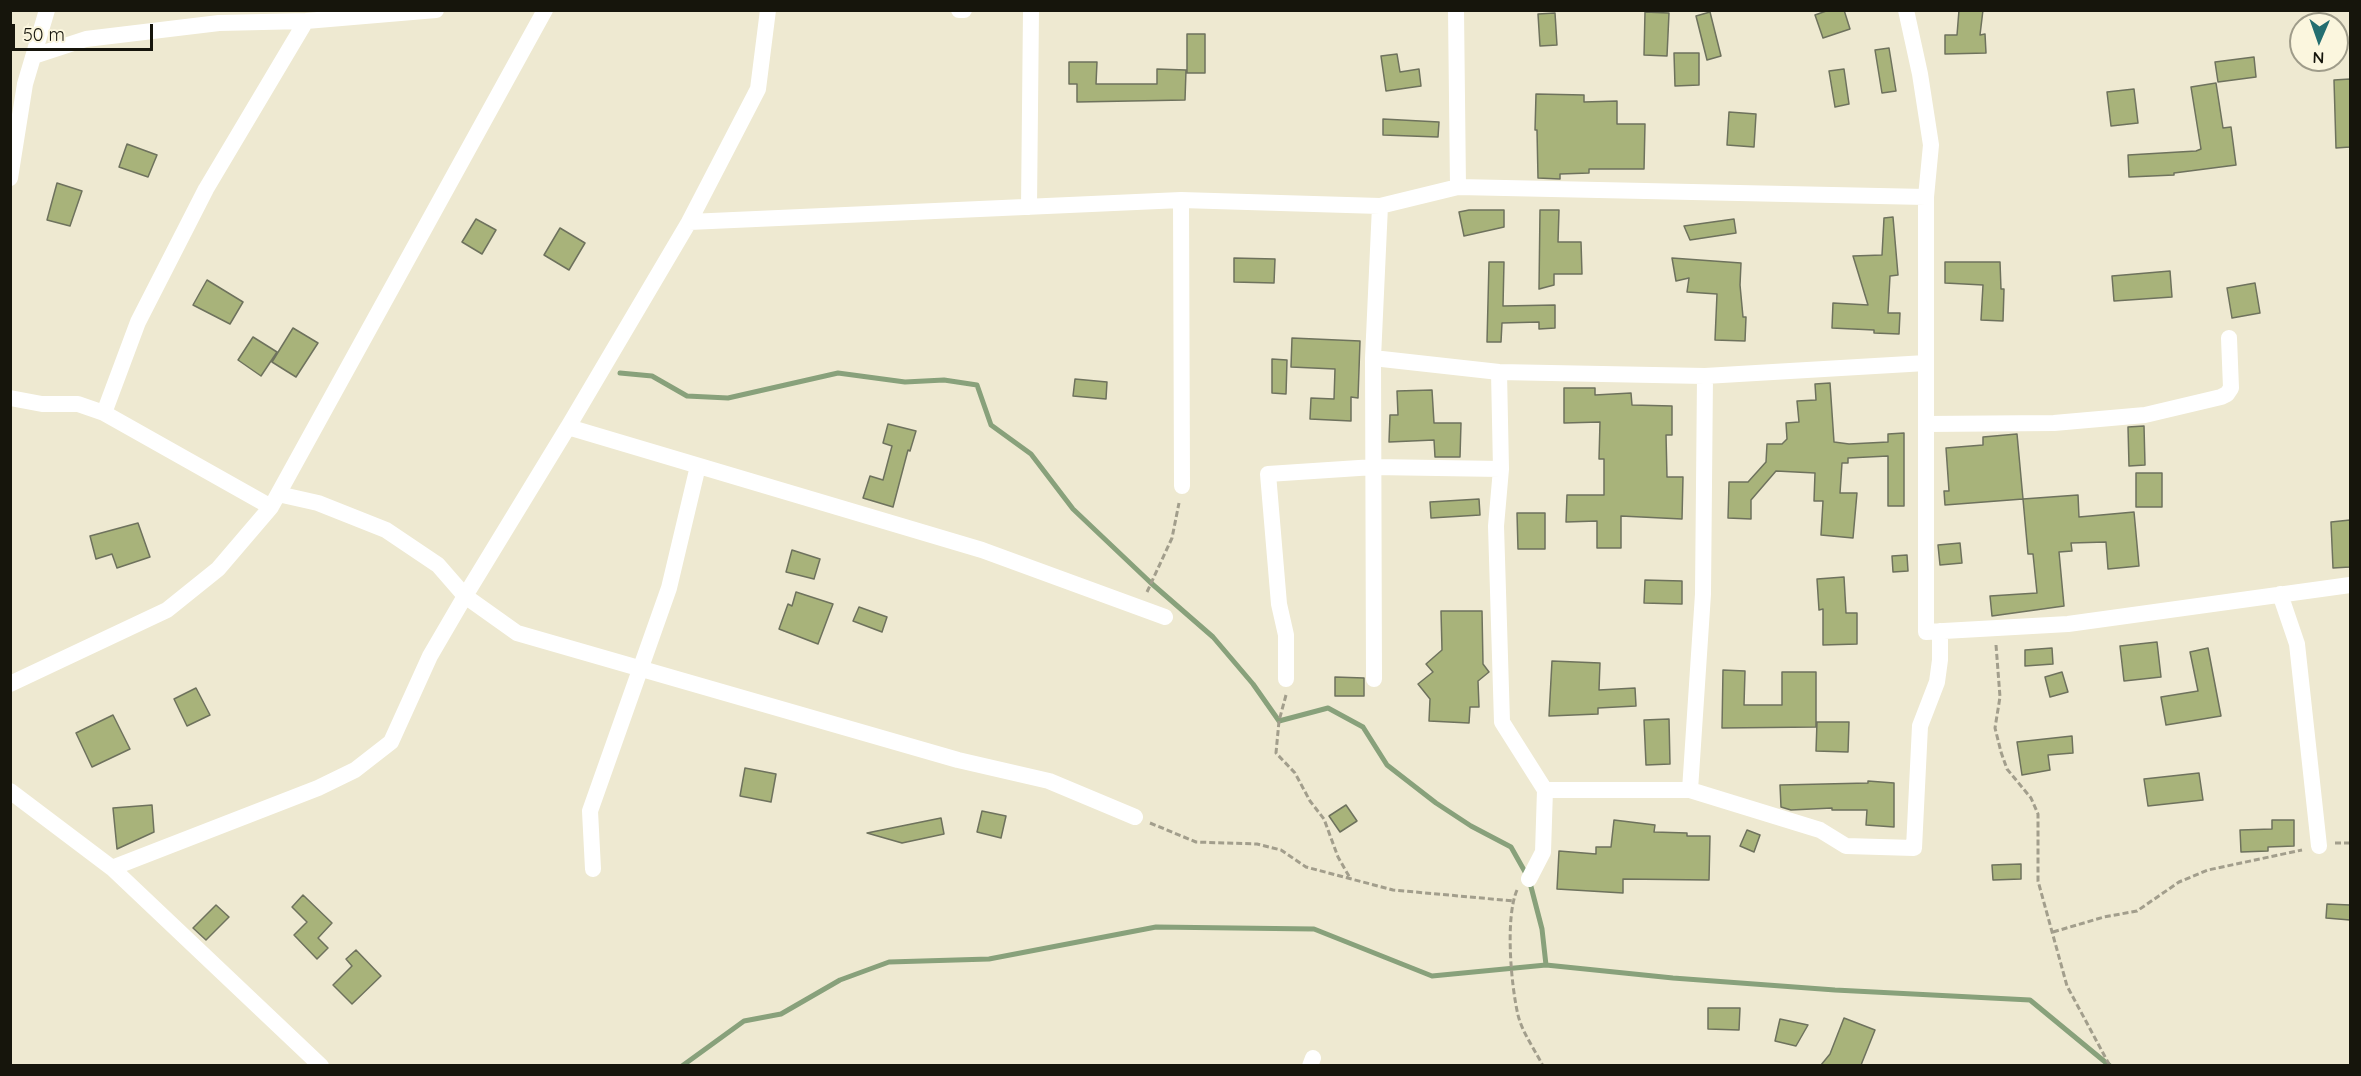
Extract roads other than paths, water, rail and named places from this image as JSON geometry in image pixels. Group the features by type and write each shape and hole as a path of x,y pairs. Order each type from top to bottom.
{"street":[{"path":"10,178 18,83 34,56 47,10"},
{"path":"34,56 86,39 219,23 306,21 436,10"},
{"path":"10,684 167,610 218,568 274,500 545,10"},
{"path":"112,868 318,788 355,770 391,742 430,656 689,222 758,89 768,10"},
{"path":"959,10 964,10"},
{"path":"1029,207 1031,10"},
{"path":"1456,10 1458,187"},
{"path":"1906,10 1920,74 1931,145 1926,197 1926,632 2068,624 2350,585"},
{"path":"104,413 138,322 206,189 306,21"},
{"path":"689,222 1181,200 1380,206 1458,187 1926,197"},
{"path":"1181,200 1182,486"},
{"path":"1374,680 1373,358 1380,206"},
{"path":"1926,424 2054,423 2133,416 2221,397 2231,388 2229,338"},
{"path":"1373,358 1499,372 1705,376 1926,363"},
{"path":"1499,372 1501,469 1496,526 1502,722 1545,790 1543,852 1529,879"},
{"path":"1690,790 1703,594 1705,376"},
{"path":"10,398 42,404 78,404 104,413 274,500 318,503 386,530 438,565 465,596 517,633 958,760 1049,781 1135,817"},
{"path":"568,427 982,550 1164,617"},
{"path":"593,869 590,812 669,588 698,466"},
{"path":"1286,679 1286,635 1279,604 1268,474 1374,467 1501,469"},
{"path":"2280,594 2298,644 2319,846"},
{"path":"1545,790 1690,790 1820,830 1846,846 1914,848 1920,726 1937,682 1940,631"},
{"path":"10,791 112,868 321,1065"}],"waterway":[{"path":"620,373 652,376 687,396 728,398 838,373 905,382 944,380 977,385 991,425 1031,454 1073,509 1151,583 1213,637 1253,684 1279,721 1328,708 1363,727 1387,765 1436,803 1471,826 1511,847 1529,879 1542,929 1546,965"},
{"path":"682,1066 744,1021 781,1014 840,980 889,962 989,959 1156,927 1314,929 1432,976 1546,965 1673,978 1835,990 2030,1000 2110,1066"}]}
